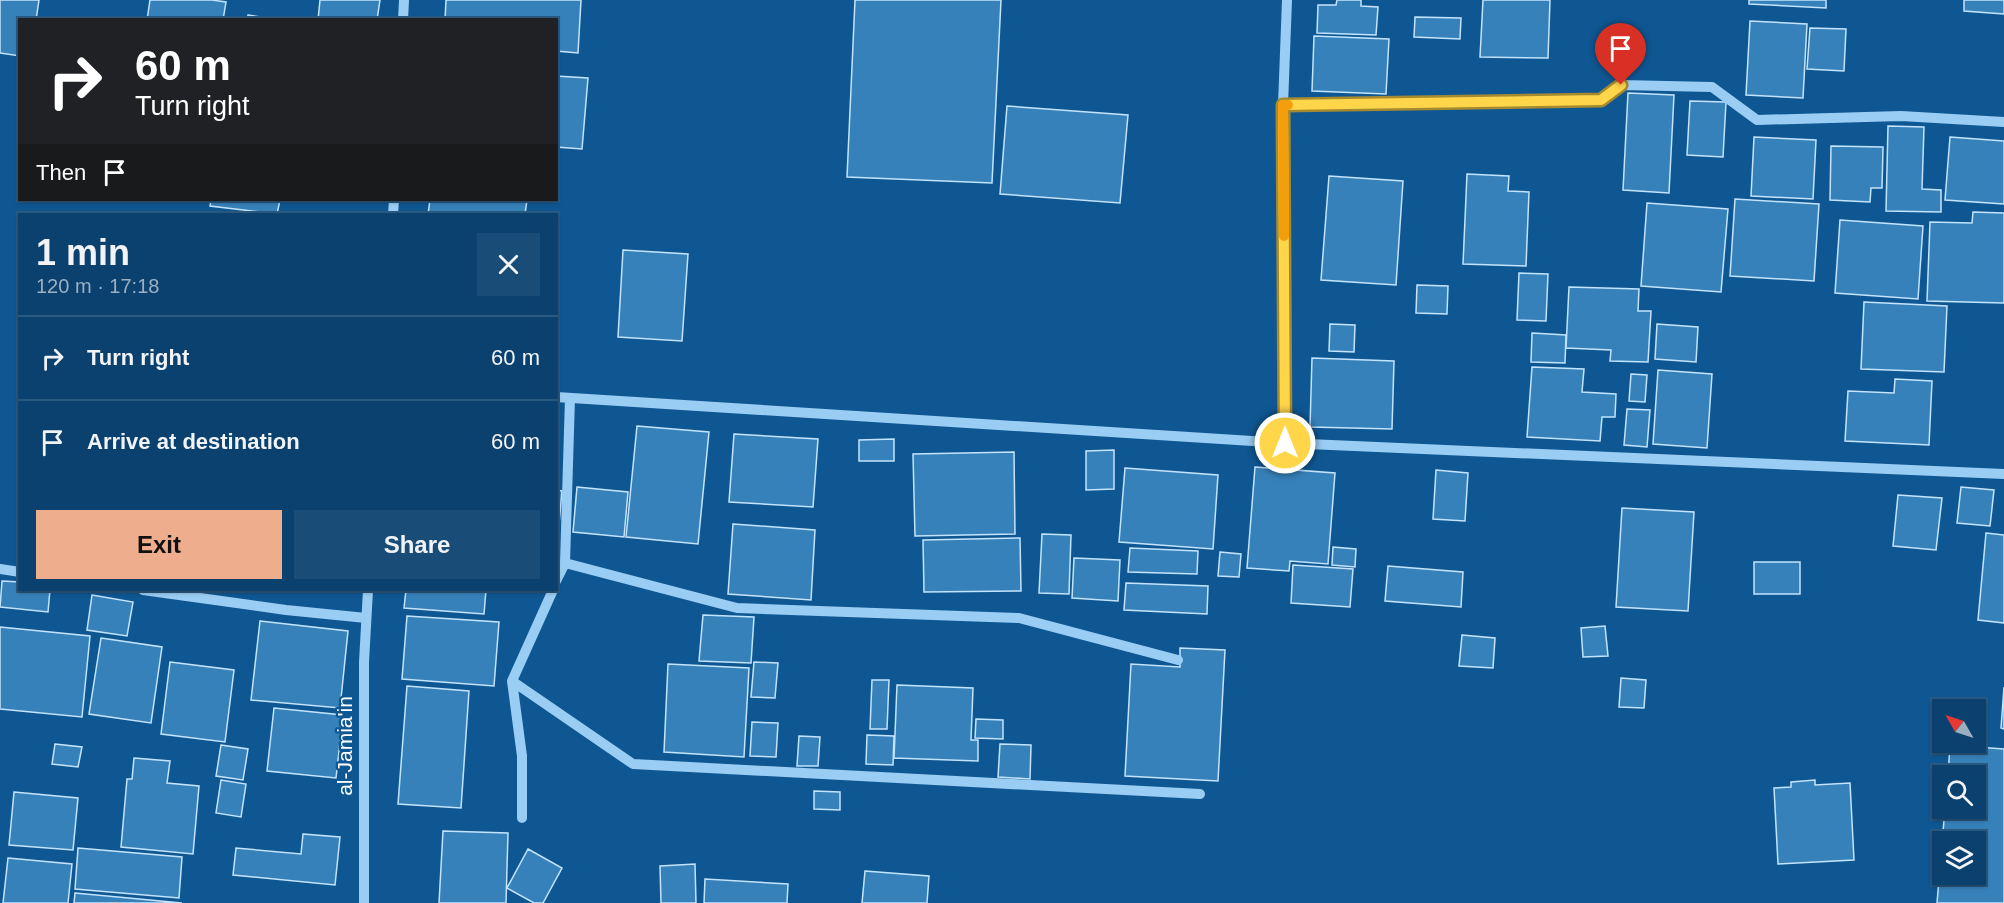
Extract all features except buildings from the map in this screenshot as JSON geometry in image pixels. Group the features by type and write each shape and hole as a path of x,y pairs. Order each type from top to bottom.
{"street":[{"path":"403,18 404,0"},
{"path":"1285,443 1283,105 1287,0"},
{"path":"1283,105 1601,100 1621,85 1712,87 1756,120 1901,116 2004,122"},
{"path":"558,397 1285,443 2004,474"},
{"path":"558,577 565,563 570,398"},
{"path":"565,563 737,608 1019,618 1178,660"},
{"path":"0,569 18,572"},
{"path":"150,591 286,610 366,618"},
{"name":"al-Jamia'in","path":"364,903 368,591"},
{"path":"522,818 522,756 512,681 553,591"},
{"path":"512,681 633,764 1200,794"}],"slow traffic":[{"path":"1284,236 1283,105 1288,105"}],"route":[{"path":"1285,443 1283,105 1601,100 1621,85"}]}
